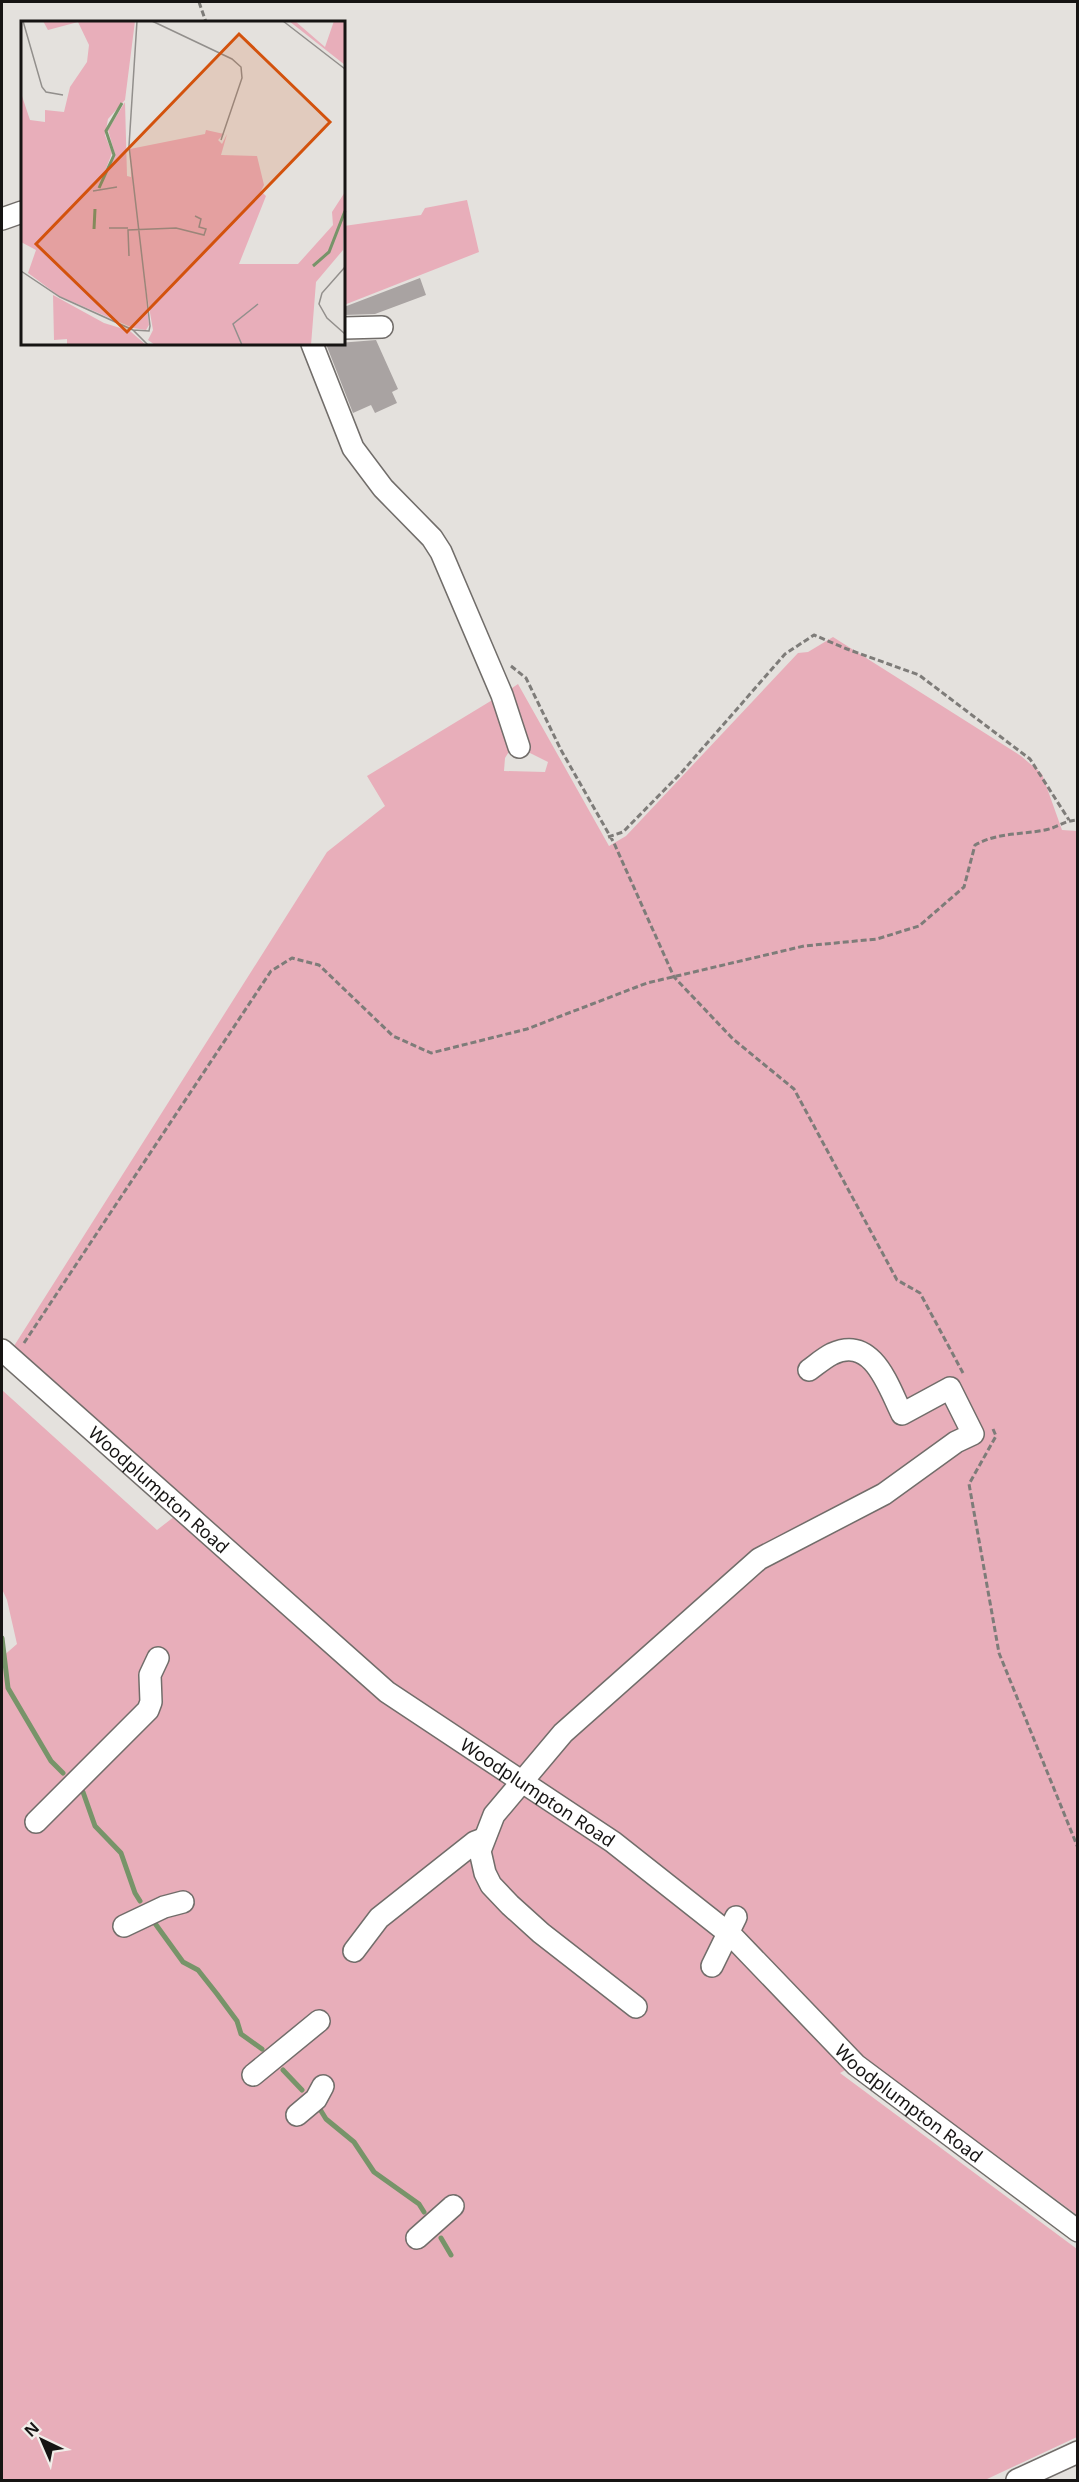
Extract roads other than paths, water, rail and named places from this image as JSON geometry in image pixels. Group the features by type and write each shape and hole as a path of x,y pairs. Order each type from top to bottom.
{"street":[{"path":"2,219 21,212"},
{"path":"345,328 382,327"},
{"path":"312,345 353,447 383,488 432,538 441,552 502,695 519,747"},
{"path":"636,2007 510,1905 491,1885 485,1873 480,1851 483,1839 494,1815 563,1733 759,1559 884,1494 956,1442 973,1434 950,1388 902,1414 874,1359 863,1352 853,1349 831,1354 809,1370"},
{"name":"Woodplumpton Road","path":"7,1355 387,1692 614,1842 732,1925 856,2065 1077,2231"},
{"path":"36,1822 148,1710 151,1701 150,1675 158,1658"},
{"path":"354,1951 379,1918 475,1842 483,1839"},
{"path":"124,1926 164,1906 183,1902"},
{"path":"712,1966 732,1925"},
{"path":"253,2075 319,2021"},
{"path":"297,2115 316,2099 323,2086"},
{"path":"417,2238 453,2206"},
{"path":"1017,2481 1077,2452"}],"waterway":[{"path":"2,1638 8,1688 51,1761 63,1773"},
{"path":"83,1792 95,1826 121,1853 140,1901"},
{"path":"154,1922 183,1962 198,1970 217,1994 237,2021 241,2034 262,2049"},
{"path":"283,2070 302,2090"},
{"path":"318,2106 326,2119 354,2142 374,2172 419,2204 424,2212"},
{"path":"441,2238 451,2255"}]}
